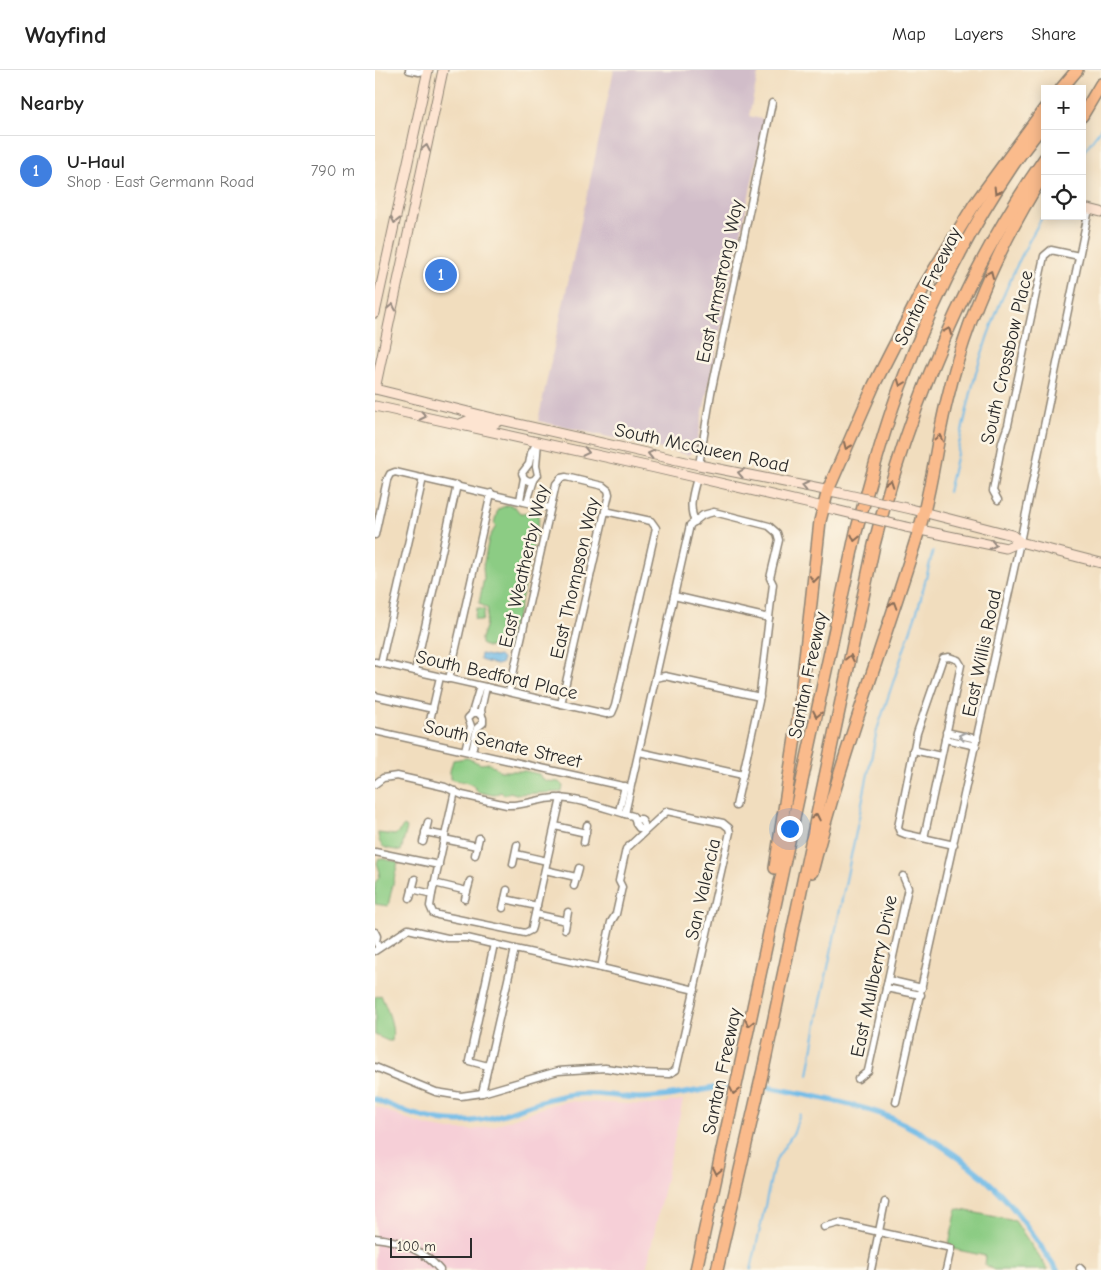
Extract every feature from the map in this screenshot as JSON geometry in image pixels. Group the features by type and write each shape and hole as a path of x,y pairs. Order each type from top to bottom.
{"highway":[{"path":"1064,85 1077,70"},
{"path":"1073,85 1085,70"},
{"path":"1086,101 1101,83"},
{"path":"1086,109 1101,83"},
{"path":"757,986 762,940 778,854 799,712 820,521 827,490 874,385 926,283 975,205 1041,114"},
{"name":"Santan Freeway","path":"696,1270 856,532 878,455 899,388 928,318 966,243 1014,163 1041,127"},
{"name":"Santan Freeway","path":"717,1270 763,1070 873,545 887,491 925,383 959,305 993,241 1041,164"},
{"path":"763,1070 815,861 865,693 924,512 947,398 976,307 1023,207 1043,175"}],"main road":[{"path":"375,313 428,70"},
{"path":"375,389 442,72"},
{"path":"1089,209 1101,212"},
{"path":"390,241 405,245"},
{"name":"South McQueen Road","path":"375,389 699,465 827,490 924,512 1012,535 1020,542 1101,563"},
{"name":"South McQueen Road","path":"375,406 538,441 919,530 1006,548 1020,542"},
{"path":"460,424 469,420 494,424 501,420"},
{"path":"538,441 542,429"},
{"path":"697,478 699,465"}],"street":[{"path":"409,70 442,72"},
{"name":"East Armstrong Way","path":"699,465 711,393 772,103"},
{"name":"East Willis Road","path":"897,1102 1020,542 1089,209"},
{"name":"South Crossbow Place","path":"998,500 993,491 1002,442 1008,425 1044,256 1051,250 1079,256"},
{"path":"524,501 523,470 529,464 531,453 538,441"},
{"path":"524,501 538,475 536,466 538,441"},
{"path":"375,535 387,480 392,472 457,485 551,508"},
{"name":"East Thompson Way","path":"561,478 564,477 603,486 607,488 609,494 561,704"},
{"path":"378,663 423,478"},
{"path":"524,478 529,481 534,480"},
{"name":"East Weatherby Way","path":"509,692 556,484 561,478"},
{"path":"695,522 690,505 697,478"},
{"path":"415,671 457,485"},
{"path":"449,679 491,493"},
{"name":"South Bedford Place","path":"378,663 608,715 612,713 656,532 655,525 649,521 605,511"},
{"path":"622,813 639,752 690,525 703,515 714,512 769,526 777,533 779,540 770,578 773,584 760,697 736,806"},
{"path":"674,596 769,618"},
{"path":"924,838 961,665 959,660 949,657 943,658 917,733 898,827 900,832 924,838 954,845"},
{"path":"655,678 665,676 760,697"},
{"path":"429,729 440,677"},
{"path":"469,751 471,726 468,723 468,718 472,714 483,687"},
{"path":"469,751 477,728 483,723 481,710 483,687"},
{"path":"375,696 433,709"},
{"path":"472,714 478,713 482,716"},
{"name":"South Senate Street","path":"375,730 628,788"},
{"path":"945,736 976,743"},
{"path":"913,750 941,756"},
{"path":"639,752 743,775"},
{"path":"376,780 388,776 397,776 445,787 468,796 515,805 561,798 633,816 643,821 645,829"},
{"path":"455,791 432,894 430,906 433,913 521,933 528,933 531,930 561,798"},
{"name":"San Valencia","path":"375,1067 435,1092 461,1096 482,1093 558,1071 574,1069 605,1068 641,1073 669,1074 677,1070 731,832 729,828 723,823 667,810 626,849 619,881 622,887 611,922 601,968"},
{"path":"423,842 428,822"},
{"path":"584,842 587,825"},
{"path":"555,826 586,833"},
{"path":"425,832 477,846"},
{"path":"475,855 479,838"},
{"path":"513,864 517,845"},
{"path":"375,852 439,866"},
{"path":"516,854 547,861"},
{"path":"574,886 579,868"},
{"path":"545,870 576,877"},
{"name":"East Mullberry Drive","path":"858,1079 868,1071 908,888 903,876"},
{"path":"410,898 415,879"},
{"path":"465,899 470,881"},
{"path":"435,883 467,891"},
{"path":"412,889 432,894"},
{"path":"503,908 507,890"},
{"path":"505,899 537,906"},
{"path":"565,929 568,912"},
{"path":"535,914 566,921"},
{"path":"376,946 408,929 447,938 467,938 695,990"},
{"path":"375,932 377,936 376,946"},
{"path":"488,1066 469,1061 494,944"},
{"path":"482,1093 515,949"},
{"path":"888,980 922,992"},
{"path":"901,991 903,984"},
{"path":"886,988 922,992"},
{"path":"871,1270 885,1202"},
{"path":"824,1226 839,1223 951,1248 946,1270"},
{"path":"375,1238 390,1240 413,1249 435,1264 440,1270"}],"shaded area":[{"path":"614,70 759,70 749,116 765,120 695,450 688,455 538,421"},
{"path":"683,1100 646,1270 375,1270 375,1106 431,1127 450,1130 472,1130 493,1126 550,1105 568,1101 650,1105"}],"green space":[{"path":"508,505 515,507 520,513 537,512 539,519 508,652 500,648 487,647 481,644 488,609 479,603 484,578 483,567 489,538 496,526 494,523 498,509"},
{"path":"477,608 485,610 482,621 474,619"},
{"path":"467,758 481,764 489,763 500,771 525,771 539,774 541,778 547,781 559,782 563,786 562,792 516,794 510,792 504,795 501,792 493,795 478,792 472,785 450,779 453,760"},
{"path":"404,826 407,828 401,851 385,847 380,843 378,833 395,835"},
{"path":"379,858 398,862 388,906 375,904 375,883 380,872 377,863"},
{"path":"381,995 391,1023 392,1041 375,1035 375,997"},
{"path":"957,1209 1015,1221 1048,1270 994,1270 985,1265 986,1256 948,1248"}],"water":[{"path":"481,654 494,657 499,656 502,659 502,663 497,665 480,660"}],"waterway":[{"path":"1086,149 1101,128"},
{"path":"948,492 983,349 1006,289 1041,219"},
{"path":"808,1075 820,1006 877,730 919,605 933,551"},
{"path":"375,1099 422,1117 454,1122 487,1119 565,1095 590,1093 652,1098 725,1086"},
{"path":"768,1087 832,1100 887,1116 944,1147 979,1174 1008,1202 1057,1270"},
{"path":"751,1270 773,1169 777,1158 794,1132 800,1114"}],"place":[{"name":"U-Haul","path":"441,275"}]}
